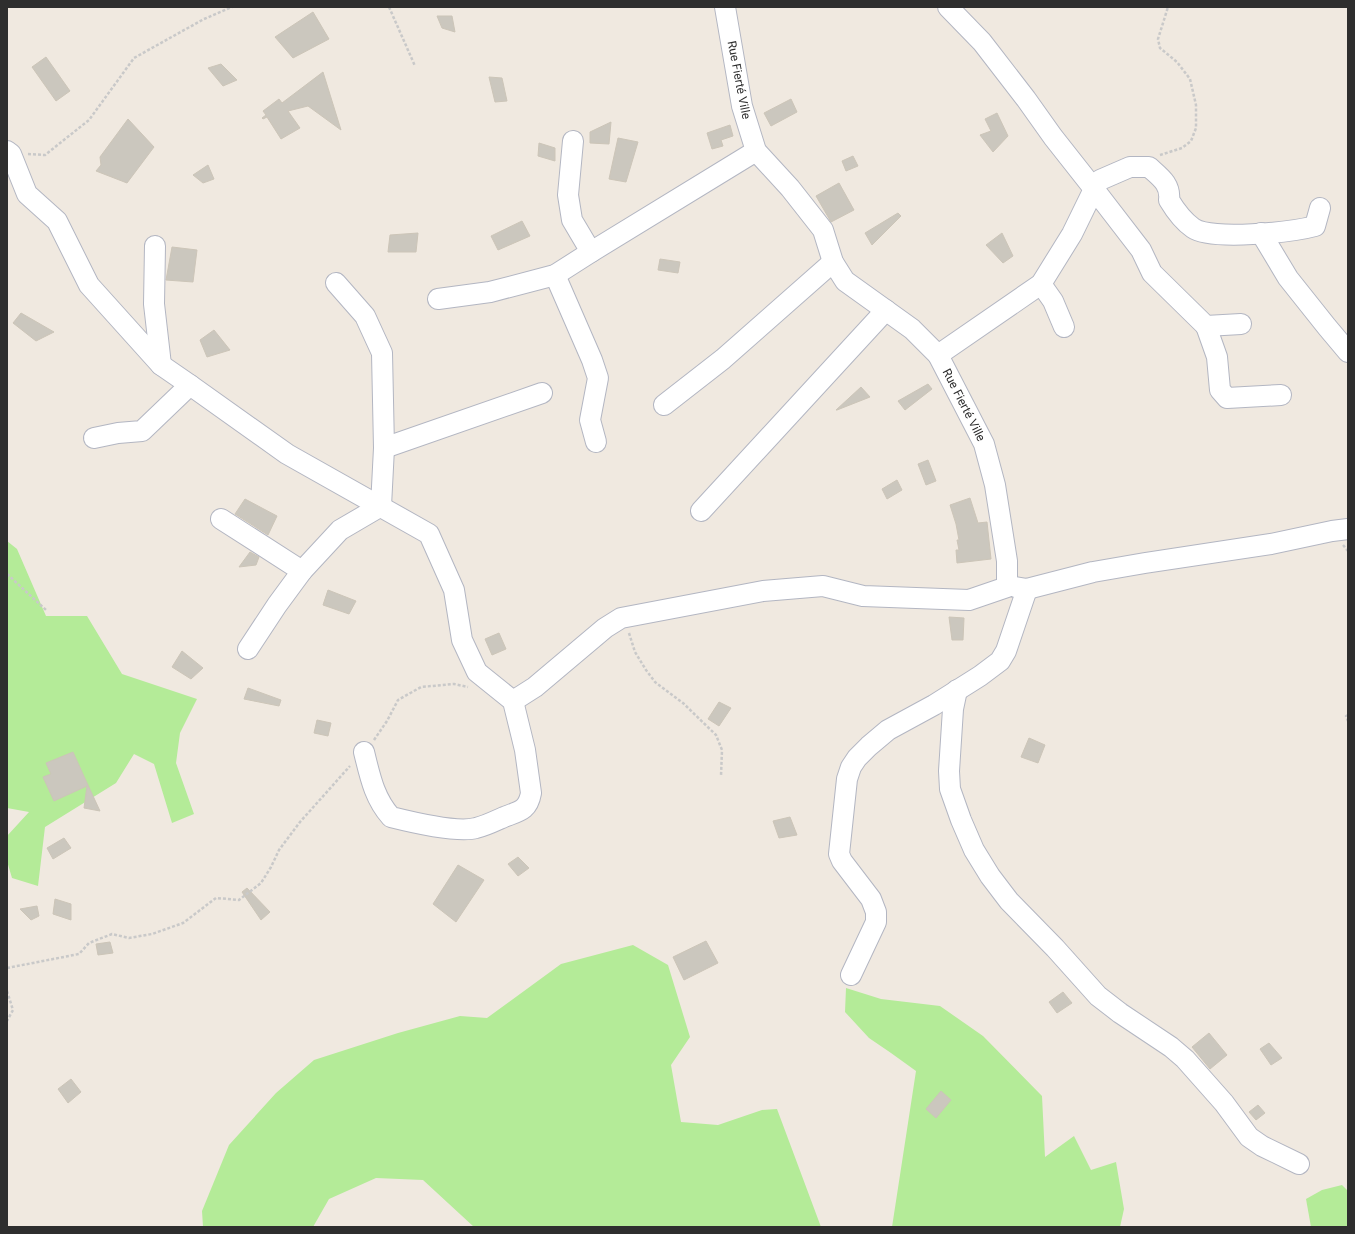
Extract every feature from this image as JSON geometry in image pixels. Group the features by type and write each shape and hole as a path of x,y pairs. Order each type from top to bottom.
{"street":[{"name":"Rue Fierté Ville","path":"725,7 742,106 756,151 790,188 823,230 834,262 845,281 912,329 938,355 984,444 995,485 1007,560 1007,586"},
{"path":"948,7 982,42 1026,99 1053,137 1141,250 1152,273 1206,326 1217,357 1220,390 1226,398 1281,395"},
{"path":"573,141 568,195 572,220 591,252"},
{"path":"438,299 490,292 555,275 756,151"},
{"path":"9,153 28,194 57,221 89,285 160,365 287,454 429,534 454,590 462,640 477,672 513,701 525,750 531,793 530,799 527,806 520,811 475,828 460,830 391,817 377,798 364,752"},
{"path":"938,355 1041,284 1072,234 1094,189 1100,180 1114,173 1130,167 1149,167 1165,182 1170,192 1169,200 1177,212 1194,229 1212,233 1239,235 1302,229 1315,226 1320,208"},
{"path":"1261,233 1288,278 1326,327 1348,352"},
{"path":"155,246 154,304 160,365"},
{"path":"664,405 723,359 834,262"},
{"path":"555,275 592,360 598,378 590,420 596,442"},
{"path":"336,283 365,316 382,353 384,448 381,506"},
{"path":"1041,284 1053,301 1064,327"},
{"path":"701,511 886,310"},
{"path":"1206,326 1241,324"},
{"path":"94,438 118,433 142,431 190,385"},
{"path":"384,448 542,393"},
{"path":"248,650 277,605 302,571 340,530 381,506"},
{"path":"221,519 302,571"},
{"path":"513,701 535,687 605,628 621,618 763,591 823,586 864,596 969,600 1007,586 1027,589 1101,571 1271,544 1348,529"},
{"path":"851,976 876,922 876,912 871,899 842,861 839,854 847,779 851,767 857,758 869,746 888,730 934,705 980,676 1000,661 1006,651 1027,589"},
{"path":"957,690 953,709 949,771 950,789 974,850 990,876 1009,901 1055,948 1098,996 1120,1013 1171,1047 1185,1059 1224,1103 1249,1137 1262,1146 1299,1164"}],"path":[{"path":"9,153 45,155 88,120 134,58 204,19 232,7"},
{"path":"389,7 415,66"},
{"path":"1149,167 1160,155 1182,148 1191,142 1196,128 1196,105 1190,79 1177,62 1160,48 1159,44 1158,39 1168,7"},
{"path":"7,574 46,610"},
{"path":"621,618 627,624 635,652 655,682 683,703 716,735 722,750 720,776"},
{"path":"7,968 79,954 89,943 112,934 129,938 152,934 183,923 216,898 239,900 261,883 279,850 300,822 339,777 372,744 387,721 398,700 421,687 454,684 470,688"},
{"path":"1348,715 1346,716 1348,721"},
{"path":"7,991 13,1010 7,1021"}],"green space":[{"path":"7,541 17,549 46,616 87,616 122,674 197,699 180,733 176,763 194,814 172,823 154,764 134,754 116,783 45,827 38,886 12,878 7,861 7,836 29,812 7,808"},
{"path":"633,945 668,965 690,1037 671,1065 681,1122 718,1125 762,1110 777,1109 821,1227 474,1227 423,1180 376,1178 329,1199 313,1227 203,1227 202,1211 229,1145 276,1093 314,1060 398,1033 460,1016 487,1018 561,964"},
{"path":"846,988 881,999 940,1006 983,1036 1042,1096 1045,1157 1074,1136 1091,1170 1116,1162 1124,1209 1120,1227 892,1227 916,1071 869,1038 845,1012"},
{"path":"1342,1185 1348,1191 1348,1227 1311,1227 1306,1199 1322,1190"}],"building":[{"path":"313,12 329,39 293,58 275,37"},
{"path":"437,16 452,16 455,32 442,28"},
{"path":"46,57 70,91 56,101 32,67"},
{"path":"221,64 237,80 223,86 208,68"},
{"path":"323,72 341,130 308,106 288,111 300,128 281,139 267,117 262,118 266,115 263,111 279,99 282,103"},
{"path":"489,77 502,78 507,101 495,102"},
{"path":"791,99 797,112 771,126 764,113"},
{"path":"997,113 1008,136 993,152 980,135 991,131 985,119"},
{"path":"128,119 154,147 127,183 96,171 101,165 100,157"},
{"path":"611,122 609,144 590,143 590,132"},
{"path":"730,125 733,136 721,140 723,146 712,149 707,133"},
{"path":"618,138 638,142 626,182 609,179"},
{"path":"539,143 555,148 555,161 538,156"},
{"path":"853,156 858,166 846,171 842,161"},
{"path":"208,165 214,179 203,183 193,175"},
{"path":"839,183 854,210 831,222 816,196"},
{"path":"898,213 901,216 872,245 865,233"},
{"path":"522,221 530,236 498,250 491,236"},
{"path":"418,233 416,252 388,252 390,235"},
{"path":"1002,233 1013,256 1003,263 986,245"},
{"path":"172,247 197,250 193,282 166,280"},
{"path":"660,259 680,262 678,273 658,270"},
{"path":"21,313 54,332 36,341 13,323"},
{"path":"214,330 230,350 207,357 200,340"},
{"path":"928,384 932,389 905,410 898,401"},
{"path":"861,387 870,397 836,410"},
{"path":"928,460 936,481 926,485 918,464"},
{"path":"897,480 902,490 887,499 882,489"},
{"path":"970,498 978,523 987,522 991,559 957,563 956,550 959,550 957,540 959,540 950,505"},
{"path":"245,499 277,516 268,535 235,514"},
{"path":"250,552 259,557 256,565 239,567"},
{"path":"328,590 356,601 349,614 323,605"},
{"path":"949,617 964,618 963,640 952,640"},
{"path":"499,633 506,649 492,655 485,639"},
{"path":"182,651 203,668 191,679 172,667"},
{"path":"248,688 281,700 279,706 244,699"},
{"path":"719,702 731,708 719,726 708,719"},
{"path":"317,720 331,723 328,736 314,733"},
{"path":"1029,738 1045,745 1038,763 1021,757"},
{"path":"73,752 100,811 84,808 87,786 54,801 43,777 51,774 46,763"},
{"path":"790,817 797,835 779,838 773,821"},
{"path":"64,838 71,848 53,859 47,848"},
{"path":"518,857 529,868 518,876 508,864"},
{"path":"458,865 484,880 456,922 433,904"},
{"path":"247,888 270,912 261,920 242,892"},
{"path":"55,899 71,904 71,920 53,914"},
{"path":"37,906 39,916 31,920 20,909"},
{"path":"706,941 718,963 684,980 673,957"},
{"path":"110,942 113,953 98,955 96,944"},
{"path":"1063,992 1072,1003 1057,1013 1049,1002"},
{"path":"1209,1033 1227,1055 1210,1069 1192,1047"},
{"path":"1269,1043 1282,1058 1271,1065 1260,1049"},
{"path":"71,1079 81,1092 68,1103 58,1089"},
{"path":"941,1091 951,1100 936,1118 926,1109"},
{"path":"1258,1105 1265,1113 1256,1120 1249,1112"}]}
